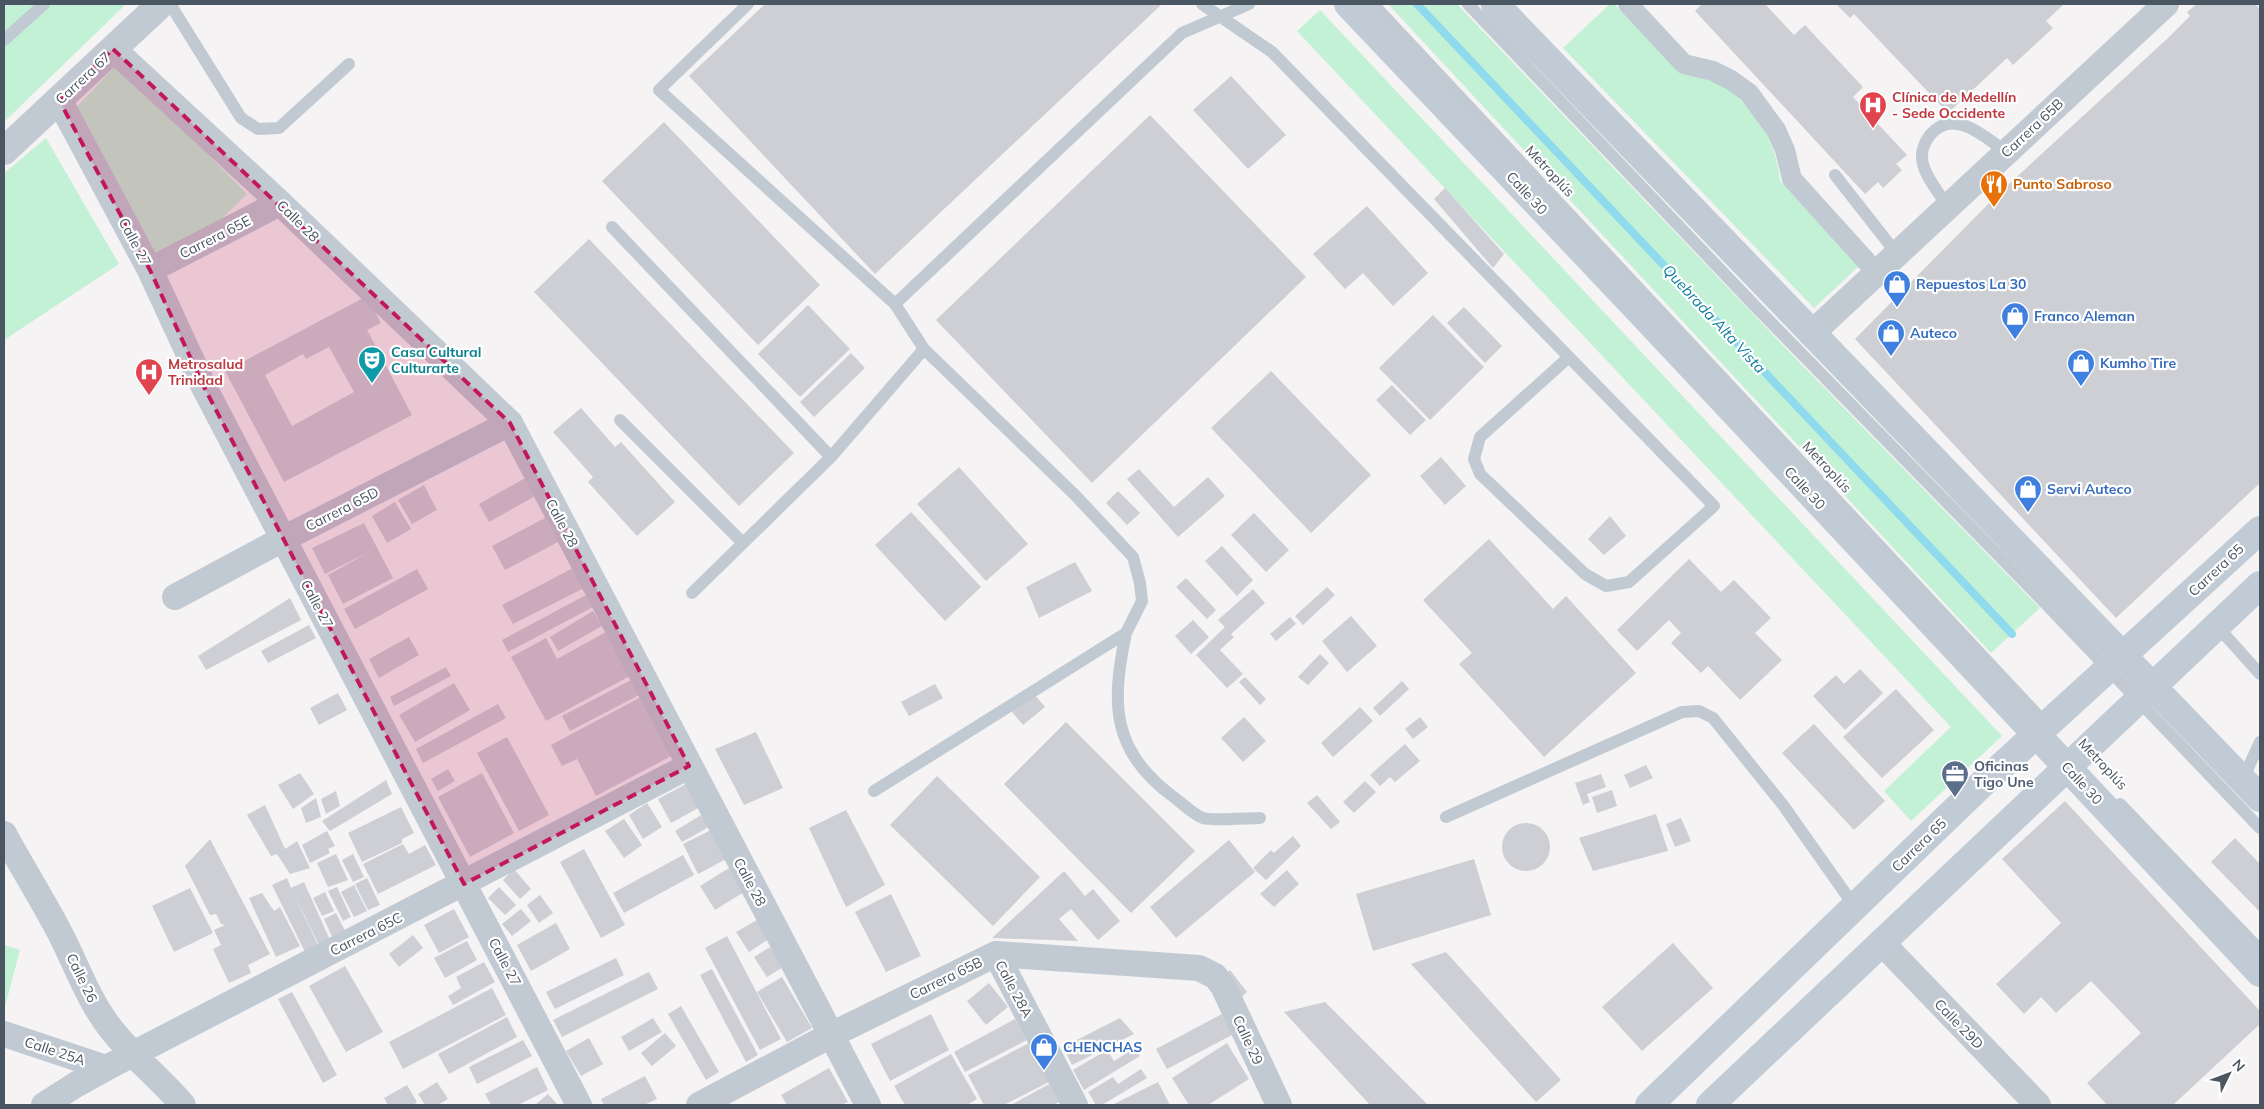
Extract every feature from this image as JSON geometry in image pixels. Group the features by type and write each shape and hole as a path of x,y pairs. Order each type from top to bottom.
{"main road":[{"name":"Calle 30","path":"1348,4 1646,317 2074,760 2260,973"},
{"path":"1495,4 1811,334 2115,662 2145,693 2251,789"},
{"name":"Carrera 65","path":"1649,1105 1983,783 2047,733 2115,662 2260,530"},
{"path":"1710,1105 2260,585"}],"street":[{"name":"Carrera 67","path":"4,151 161,4"},
{"path":"1628,4 1684,64 1713,71 1731,80 1749,93 1776,130 1785,150 1792,179 1877,273"},
{"name":"Carrera 65B","path":"1811,334 2166,4"},
{"name":"Calle 28","path":"113,49 280,203 510,424 868,1105"},
{"name":"Calle 27","path":"59,100 150,270 204,387 579,1105"},
{"name":"Carrera 65E","path":"150,270 280,203"},
{"name":"Carrera 65D","path":"175,597 283,539 510,424"},
{"name":"Carrera 65C","path":"44,1105 106,1068 689,766"},
{"name":"Calle 26","path":"4,834 62,937 93,1004 109,1027 154,1072 183,1105"},
{"name":"Calle 29D","path":"1881,942 2038,1105"},
{"name":"Carrera 65B","path":"700,1105 832,1035 996,954 1199,968 1215,976"},
{"name":"Calle 28A","path":"996,954 1075,1105"},
{"name":"Calle 29","path":"1215,976 1223,986 1279,1105"},
{"name":"Calle 25A","path":"4,1034 106,1068"}],"lane":[{"path":"4,40 44,4"},
{"path":"170,4 241,118 258,129 279,128 349,64"},
{"path":"748,4 659,90 895,304 924,348 1076,496 1134,557 1142,601 1126,632 1118,670 1117,715 1132,757 1164,790 1203,818 1260,818"},
{"path":"1202,4 1272,52 1569,357 1714,506 1629,582 1606,586 1585,574 1480,474 1474,459 1480,437 1569,357"},
{"path":"895,304 1182,33 1221,18 1247,4"},
{"name":"Metroplús","path":"1373,4 2047,733"},
{"path":"1468,4 1748,299 2115,662"},
{"path":"1948,207 1922,164 1922,151 1925,141 1934,130 1949,124 1972,127 2006,152"},
{"path":"1835,175 1897,254"},
{"path":"612,228 831,457"},
{"path":"692,593 831,457 924,348"},
{"path":"620,420 743,543"},
{"path":"2216,625 2260,674"},
{"path":"874,791 1126,632"},
{"path":"2145,693 2260,828"},
{"path":"1446,817 1682,712 1699,711 1713,718 1783,805 1855,907"},
{"path":"2251,789 2260,742"},
{"name":"Metroplús","path":"2112,796 2260,950"}],"highlighted area":[{"path":"113,49 510,423 689,766 464,884 204,387 150,270 59,100"}],"green space":[{"path":"4,4 37,4 4,34"},
{"path":"50,4 126,4 4,122 4,45"},
{"path":"1388,4 1457,4 1798,361 2040,608 1991,653"},
{"path":"1610,4 1614,4 1678,70 1710,80 1728,89 1751,110 1768,136 1778,165 1780,181 1859,266 1814,308 1563,48"},
{"path":"1320,10 2002,736 1911,821 1884,791 1951,727 1297,31"},
{"path":"118,63 247,194 206,234 152,261 73,111"},
{"path":"46,138 119,264 4,340 4,173"},
{"path":"4,945 20,950 4,1010"}],"building":[{"path":"765,4 1161,5 875,274 689,76"},
{"path":"1702,4 1765,4 1794,35 1805,25 1863,87 1853,97 1907,155 1896,164 1902,170 1883,188 1878,182 1865,194 1695,11"},
{"path":"1836,4 2064,4 2046,21 2053,28 2013,65 2007,58 1948,113 1854,14 1850,18"},
{"path":"2197,4 2255,4 2260,9 2260,483 2116,618 1855,339 1997,195 2168,38 2190,16 2187,12"},
{"path":"1231,76 1286,135 1248,169 1193,110"},
{"path":"1150,115 1306,277 1092,483 936,320"},
{"path":"664,122 820,285 758,345 602,181"},
{"path":"1445,188 1504,254 1493,268 1434,199"},
{"path":"1367,206 1428,273 1393,306 1363,273 1345,289 1313,254"},
{"path":"589,239 794,453 739,506 534,292"},
{"name":"Casa Cultural Culturarte","path":"367,296 381,323 367,330 412,415 284,482 225,371","holes":["329,347 354,392 292,426 265,375 303,354 306,359"]},
{"path":"808,305 850,349 800,397 758,354"},
{"path":"1464,307 1502,346 1485,363 1447,323"},
{"path":"1433,315 1484,367 1430,420 1379,368"},
{"path":"851,353 865,368 814,417 800,402"},
{"path":"1271,371 1371,475 1311,533 1211,428"},
{"path":"1392,385 1426,420 1410,435 1376,400"},
{"path":"581,408 615,447 621,442 675,502 637,536 588,482 593,477 553,432"},
{"path":"1441,457 1466,486 1445,505 1420,476"},
{"path":"959,467 1028,544 986,581 917,504"},
{"path":"1139,469 1174,507 1208,477 1225,496 1178,537 1127,479"},
{"path":"527,477 537,495 489,522 479,504"},
{"path":"424,485 437,510 412,524 398,500"},
{"path":"1118,491 1140,513 1127,525 1106,503"},
{"path":"395,502 411,529 387,543 372,516"},
{"path":"911,512 981,587 945,621 875,545"},
{"path":"1254,513 1289,550 1266,572 1231,535"},
{"path":"1610,516 1626,536 1604,555 1588,539"},
{"path":"545,518 558,542 505,570 492,546"},
{"path":"364,523 393,578 343,604 328,575 367,553 325,574 312,548"},
{"path":"1489,539 1553,609 1566,596 1636,673 1544,757 1459,664 1472,653 1423,600"},
{"path":"1222,546 1253,580 1237,596 1205,561"},
{"path":"1689,559 1721,592 1734,580 1771,618 1755,633 1782,660 1740,700 1708,666 1701,673 1671,643 1681,633 1669,620 1637,651 1617,630"},
{"path":"1075,562 1092,591 1039,618 1026,587"},
{"path":"575,567 586,587 513,624 502,605"},
{"path":"417,569 428,589 355,629 344,609"},
{"path":"1186,578 1216,610 1207,619 1176,587"},
{"path":"1327,587 1335,595 1303,625 1295,616"},
{"path":"1253,589 1265,603 1231,634 1234,637 1220,650 1243,674 1227,688 1196,655 1225,627 1218,620"},
{"path":"586,595 593,607 508,652 502,640"},
{"path":"290,598 301,620 206,670 198,656"},
{"path":"593,611 602,626 558,651 550,637"},
{"path":"1351,616 1377,646 1347,672 1322,641"},
{"path":"1290,617 1296,624 1276,641 1270,634"},
{"path":"1193,620 1209,637 1191,654 1175,636"},
{"path":"309,625 316,638 268,663 261,651"},
{"path":"606,632 630,676 546,721 511,657 546,638 557,659"},
{"path":"409,637 419,655 379,678 369,659"},
{"path":"1320,654 1329,663 1308,685 1298,677"},
{"path":"446,667 451,676 394,706 390,697"},
{"path":"1860,669 1883,693 1845,730 1813,696 1836,675 1844,684"},
{"path":"1245,677 1266,699 1260,705 1239,682"},
{"path":"633,679 641,694 570,731 562,716"},
{"path":"1402,681 1409,689 1380,716 1373,708"},
{"path":"454,683 470,710 415,742 399,715"},
{"path":"935,684 943,698 909,716 901,702"},
{"path":"1896,689 1934,730 1882,778 1843,737"},
{"path":"338,693 347,710 319,725 310,708"},
{"path":"1034,694 1045,707 1023,725 1012,712"},
{"path":"643,696 675,754 596,796 577,759 562,766 551,745"},
{"path":"498,704 506,718 423,763 416,749"},
{"path":"1360,707 1373,721 1333,757 1321,743"},
{"path":"1244,717 1266,741 1243,762 1221,738"},
{"path":"1420,717 1428,727 1413,739 1405,729"},
{"path":"1066,722 1195,851 1131,913 1004,784"},
{"path":"1814,724 1885,801 1854,830 1782,753"},
{"path":"756,732 783,788 744,805 715,749"},
{"path":"507,737 549,815 519,831 477,753"},
{"path":"1405,744 1420,761 1395,782 1390,777 1380,786 1370,775"},
{"path":"1646,765 1653,778 1630,788 1624,775"},
{"path":"448,769 455,781 438,791 431,779"},
{"path":"300,773 314,794 293,809 278,785"},
{"path":"482,773 514,833 470,857 438,797"},
{"path":"1601,774 1606,787 1587,794 1590,802 1583,805 1575,783"},
{"path":"937,776 1040,877 993,926 890,825"},
{"path":"386,780 392,794 330,831 322,821"},
{"path":"1365,781 1376,792 1354,813 1343,802"},
{"path":"688,783 700,807 671,823 658,799"},
{"path":"1612,790 1617,806 1597,813 1592,797"},
{"path":"336,791 340,806 326,814 321,799"},
{"path":"1317,795 1340,822 1331,829 1307,803"},
{"path":"316,798 321,817 306,823 301,808"},
{"path":"2065,801 2260,1011 2260,1024 2173,1105 2107,1105 2087,1083 2141,1033 2091,981 2056,1013 2041,997 2024,1014 1996,984 2061,923 2002,859"},
{"path":"647,803 662,827 643,839 629,815"},
{"path":"265,805 285,849 297,841 310,868 290,874 277,854 271,856 247,815"},
{"path":"401,807 414,833 402,839 402,843 362,862 348,833"},
{"path":"846,810 885,885 846,907 809,828"},
{"path":"1656,814 1668,851 1593,871 1579,838"},
{"path":"701,815 709,827 682,842 675,831"},
{"path":"1681,818 1691,841 1675,847 1666,824"},
{"path":"624,819 642,845 624,858 605,831"},
{"path":"1521,823 1531,823 1543,830 1550,842 1550,852 1543,864 1531,871 1521,871 1513,867 1506,860 1502,852 1502,842 1506,834 1513,827"},
{"path":"711,830 726,859 698,874 683,844"},
{"path":"327,831 335,846 328,849 330,853 310,863 302,845"},
{"path":"1293,836 1301,846 1266,880 1253,868 1271,850 1274,853"},
{"path":"2235,838 2260,864 2260,912 2211,862"},
{"path":"210,839 270,954 248,965 251,973 229,983 213,949 221,945 214,930 225,925 221,924 216,914 210,915 185,866"},
{"path":"1229,840 1255,872 1176,938 1150,907"},
{"path":"403,844 409,854 425,845 436,865 378,894 363,864"},
{"path":"584,849 625,925 601,938 560,862"},
{"path":"336,854 348,880 328,887 317,863"},
{"path":"353,854 364,877 353,882 342,860"},
{"path":"683,855 694,875 624,913 613,893"},
{"path":"1474,859 1491,915 1373,951 1356,894"},
{"path":"729,868 744,892 715,910 700,886"},
{"path":"514,869 531,889 520,899 503,880"},
{"path":"1287,870 1299,884 1274,907 1260,894"},
{"path":"1064,871 1085,896 1093,889 1120,921 1098,940 1071,909 1059,919 1078,941 992,938"},
{"path":"287,878 291,888 304,882 330,940 319,945 292,890 318,945 305,952 272,885"},
{"path":"367,878 380,905 368,910 355,884"},
{"path":"354,885 367,911 354,917 341,892"},
{"path":"337,887 351,917 343,921 328,891"},
{"path":"499,887 516,905 505,915 488,898"},
{"path":"190,888 213,933 174,952 152,906"},
{"path":"325,892 334,911 322,916 313,898"},
{"path":"262,893 274,911 280,907 300,946 276,957 249,898"},
{"path":"891,894 921,956 886,972 855,912"},
{"path":"540,895 553,913 539,923 527,905"},
{"path":"454,909 469,937 439,953 424,925"},
{"path":"521,909 531,921 512,936 502,924"},
{"path":"336,913 346,933 333,939 324,919"},
{"path":"757,920 769,939 749,952 736,932"},
{"path":"556,923 570,949 531,971 517,945"},
{"path":"413,935 423,948 399,967 389,954"},
{"path":"727,936 781,1039 760,1050 705,948"},
{"path":"467,941 477,960 445,978 434,958"},
{"path":"1673,943 1713,988 1642,1051 1602,1007"},
{"path":"770,947 783,967 767,977 754,957"},
{"path":"1446,952 1561,1080 1536,1102 1411,964"},
{"path":"616,958 624,975 555,1009 546,992"},
{"path":"484,962 495,982 453,1005 448,996 461,988 456,977"},
{"path":"345,966 383,1032 346,1052 309,986"},
{"path":"712,969 758,1055 746,1062 700,975"},
{"path":"1230,970 1247,992 1239,999 1221,978"},
{"path":"649,972 658,989 562,1037 553,1020"},
{"path":"782,977 812,1028 787,1042 757,992"},
{"path":"989,983 1008,1007 986,1025 967,1001"},
{"path":"492,988 506,1015 403,1069 389,1042"},
{"path":"292,992 337,1075 323,1083 278,999"},
{"path":"1325,1002 1428,1105 1370,1105 1284,1012"},
{"path":"681,1006 719,1072 706,1080 668,1014"},
{"path":"1224,1013 1234,1034 1167,1069 1156,1049"},
{"path":"931,1014 949,1050 890,1081 871,1044"},
{"path":"507,1017 517,1037 449,1074 438,1054"},
{"path":"653,1018 662,1032 629,1051 621,1037"},
{"path":"1120,1018 1134,1034 1072,1065 1063,1047"},
{"path":"1015,1019 1027,1040 965,1072 954,1052"},
{"path":"665,1033 676,1046 652,1066 641,1053"},
{"path":"589,1038 603,1064 581,1076 566,1051"},
{"path":"523,1040 532,1056 477,1084 469,1067"},
{"path":"1029,1043 1049,1082 1004,1105 984,1105 968,1075"},
{"path":"1227,1043 1249,1079 1208,1105 1189,1105 1172,1078"},
{"path":"1135,1048 1140,1056 1084,1090 1073,1070 1107,1050 1114,1061"},
{"path":"951,1054 977,1099 967,1105 905,1105 894,1086"},
{"path":"537,1067 548,1090 518,1105 491,1105 485,1094"},
{"path":"829,1068 848,1102 841,1105 787,1105 781,1095"},
{"path":"1141,1069 1147,1078 1102,1105 1096,1105 1088,1092 1113,1077 1118,1084"},
{"path":"645,1076 657,1099 644,1105 604,1105 601,1099"},
{"path":"437,1082 448,1099 438,1105 425,1105 418,1094"},
{"path":"1158,1082 1170,1105 1112,1105"},
{"path":"1051,1083 1061,1101 1053,1105 1011,1105"},
{"path":"407,1085 417,1102 413,1105 388,1105 384,1098"},
{"path":"548,1094 557,1104 536,1104"}],"waterway":[{"name":"Quebrada Alta Vista","path":"1417,4 2012,634"}],"place":[{"name":"Clínica de Medellín - Sede Occidente","path":"1873,129"},
{"name":"Punto Sabroso","path":"1994,208"},
{"name":"Repuestos La 30","path":"1897,308"},
{"name":"Franco Aleman","path":"2015,340"},
{"name":"Auteco","path":"1891,357"},
{"name":"Casa Cultural Culturarte","path":"372,384"},
{"name":"Kumho Tire","path":"2081,387"},
{"name":"Metrosalud Trinidad","path":"149,396"},
{"name":"Servi Auteco","path":"2028,513"},
{"name":"Oficinas Tigo Une","path":"1955,798"},
{"name":"CHENCHAS","path":"1044,1071"}]}
